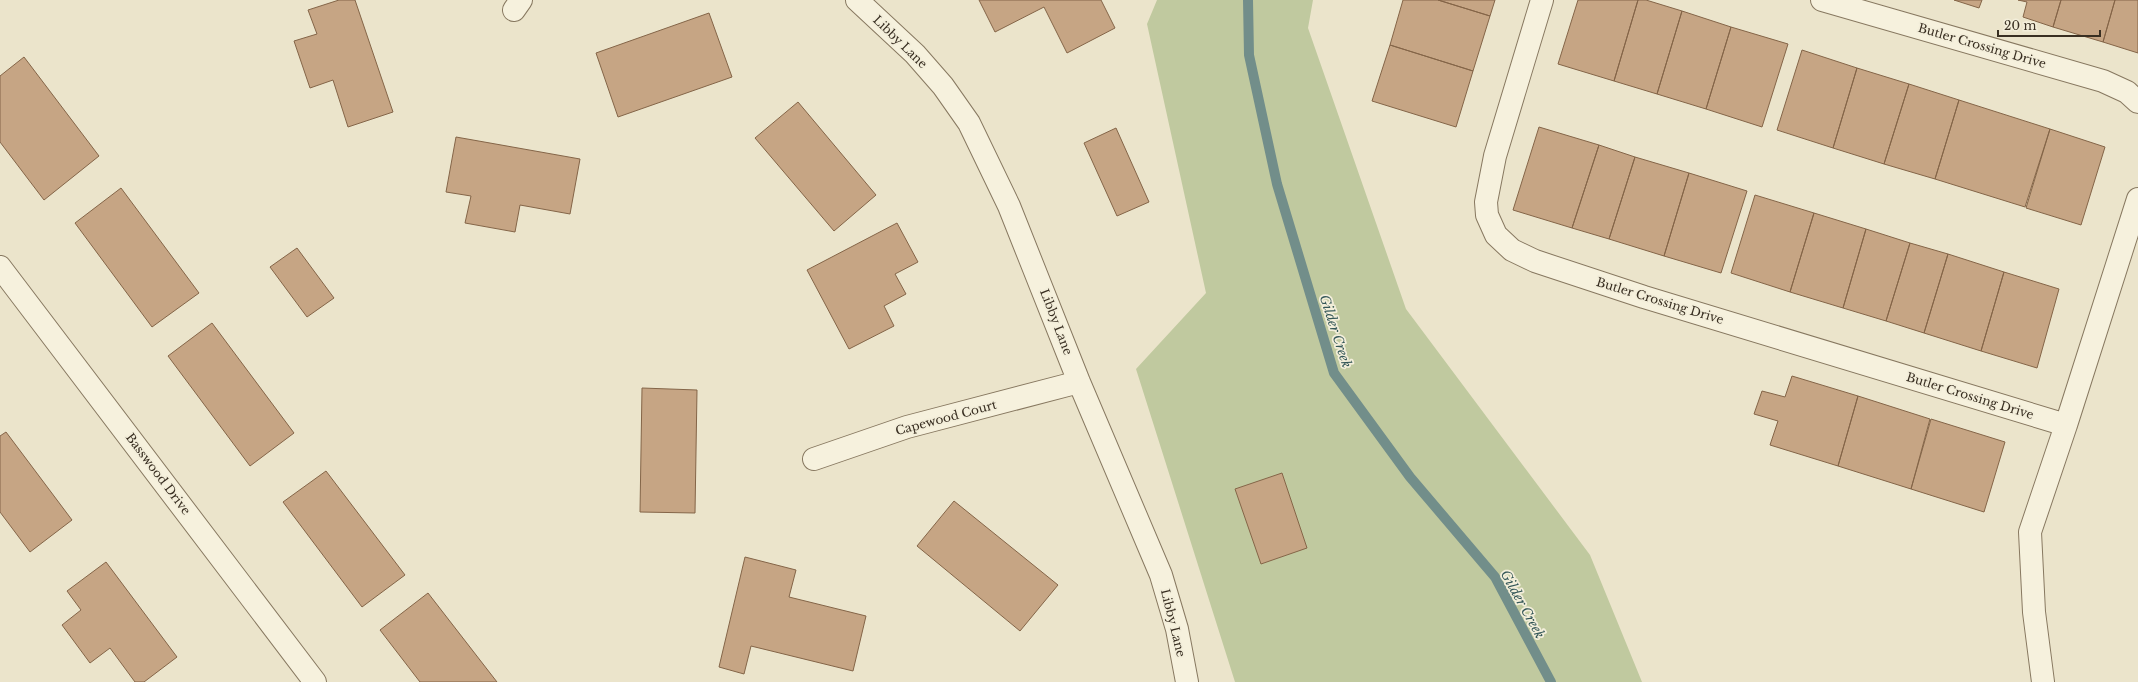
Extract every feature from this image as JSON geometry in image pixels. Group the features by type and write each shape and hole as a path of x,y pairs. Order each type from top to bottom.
{"street":[{"name":"Libby Lane","path":"857,0 915,54 943,86 969,124 1010,206 1079,382 1160,575 1177,629 1187,682"},
{"name":"Butler Crossing Drive","path":"1542,0 1494,156 1486,202 1487,215 1496,234 1512,250 1535,261 1644,297 2066,425"},
{"name":"Butler Crossing Drive","path":"1822,0 2103,81 2127,92 2138,102"},
{"path":"2043,682 2034,612 2030,532 2066,425 2138,199"},
{"name":"Basswood Drive","path":"0,267 315,682"},
{"name":"Capewood Court","path":"814,459 907,427 1079,382"}],"green space":[{"path":"1157,0 1313,0 1308,28 1406,309 1590,555 1642,682 1235,682 1136,369 1206,293 1147,24"}],"building":[{"path":"339,0 355,0 393,112 348,127 333,80 310,88 294,41 317,34 308,10"},
{"path":"979,0 1101,0 1115,28 1067,53 1044,7 995,32"},
{"path":"1403,0 1438,0 1490,16 1473,71 1390,45"},
{"path":"1438,0 1495,0 1490,16"},
{"path":"1578,0 1638,0 1614,81 1558,64"},
{"path":"1638,0 1646,0 1682,11 1657,94 1614,81"},
{"path":"1954,0 1982,0 1979,8"},
{"path":"2018,0 2061,0 2053,27 2023,17 2027,2"},
{"path":"2061,0 2115,0 2103,42 2053,27"},
{"path":"2115,0 2138,0 2138,53 2103,42"},
{"path":"1682,11 1731,27 1706,109 1657,94"},
{"path":"709,13 732,77 618,117 596,53"},
{"path":"1731,27 1788,44 1762,127 1706,109"},
{"path":"1390,45 1473,71 1456,127 1372,101"},
{"path":"1802,50 1857,68 1833,148 1777,130"},
{"path":"24,57 99,156 44,200 0,142 0,76"},
{"path":"1857,68 1909,84 1884,164 1833,148"},
{"path":"1909,84 1959,100 1935,179 1884,164"},
{"path":"1959,100 2050,129 2025,207 1935,179"},
{"path":"798,102 876,195 834,231 755,138"},
{"path":"1539,127 1599,145 1572,228 1513,210"},
{"path":"1116,128 1149,202 1117,216 1084,143"},
{"path":"2050,129 2105,147 2081,225 2026,208"},
{"path":"456,137 580,159 570,214 520,205 515,232 465,223 471,196 446,192"},
{"path":"1599,145 1635,157 1609,239 1572,228"},
{"path":"1635,157 1689,173 1664,256 1609,239"},
{"path":"1689,173 1747,191 1721,273 1664,256"},
{"path":"121,188 199,293 152,327 75,223"},
{"path":"1755,195 1814,213 1790,292 1731,273"},
{"path":"1814,213 1866,229 1843,308 1790,292"},
{"path":"897,223 918,262 895,274 906,294 884,306 894,326 849,349 807,270"},
{"path":"1866,229 1910,243 1886,321 1843,308"},
{"path":"1910,243 1948,254 1924,333 1886,321"},
{"path":"297,248 334,298 307,317 270,267"},
{"path":"1948,254 2004,272 1981,351 1924,333"},
{"path":"2004,272 2059,289 2037,368 1981,351"},
{"path":"212,323 294,433 250,466 168,356"},
{"path":"1792,376 1858,396 1838,466 1770,445 1778,421 1754,414 1762,391 1785,397"},
{"path":"642,388 697,390 695,513 640,512"},
{"path":"1858,396 1930,419 1911,489 1838,466"},
{"path":"1931,419 2005,442 1984,512 1911,489"},
{"path":"6,432 72,520 30,552 0,512 0,436"},
{"path":"326,471 405,575 362,607 283,502"},
{"path":"1282,473 1307,548 1261,564 1235,489"},
{"path":"954,501 1058,585 1020,631 917,546"},
{"path":"745,557 796,570 789,597 866,616 853,671 751,646 744,674 719,667"},
{"path":"106,562 177,657 144,682 135,682 110,648 90,663 62,625 81,610 67,591"},
{"path":"428,593 497,682 420,682 380,630"}],"waterway":[{"name":"Gilder Creek","path":"1248,0 1249,55 1277,184 1334,373 1410,477 1495,577 1551,682"}]}
